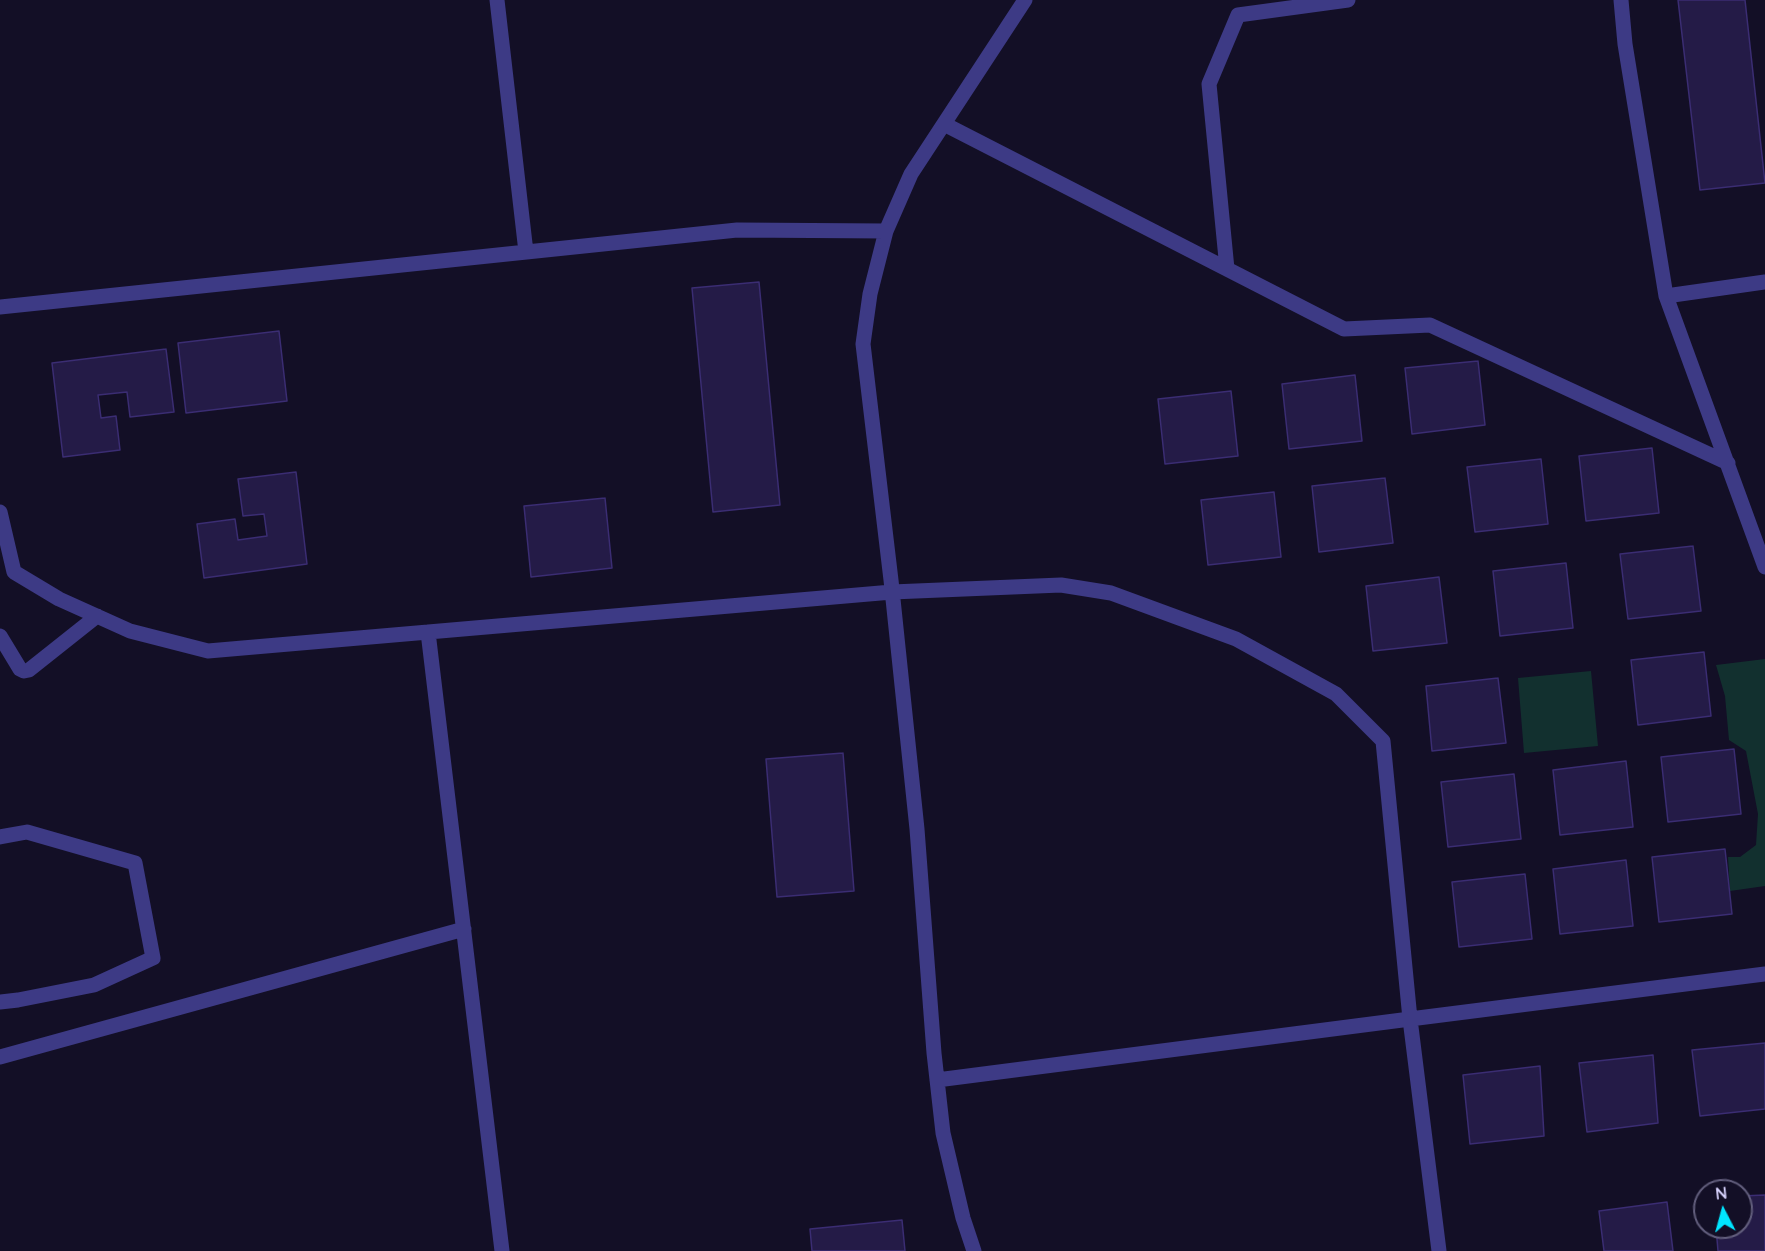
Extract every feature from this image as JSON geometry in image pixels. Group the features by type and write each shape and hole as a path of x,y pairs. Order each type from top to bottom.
{"street":[{"path":"497,0 526,252"},
{"path":"974,1251 963,1218 943,1133 917,829 863,344 870,294 886,231 911,174 1025,0"},
{"path":"1227,269 1209,84 1238,15 1348,0"},
{"path":"1621,0 1624,44 1666,296 1765,567"},
{"path":"944,124 1344,329 1430,325 1728,464"},
{"path":"0,308 737,230 886,231"},
{"path":"1666,296 1765,282"},
{"path":"0,512 14,572 58,599 130,631 208,651 892,592 1061,585 1112,593 1236,639 1336,694 1383,741 1410,1019 1439,1251"},
{"path":"0,636 20,669 29,670 97,616"},
{"path":"428,632 502,1251"},
{"path":"0,837 27,832 135,863 153,958 94,986 0,1002"},
{"path":"0,1057 464,929"},
{"path":"937,1080 1765,974"}],"green space":[{"path":"1765,659 1765,886 1730,891 1728,857 1740,857 1756,845 1758,814 1746,751 1729,740 1725,696 1716,665"},
{"path":"1591,671 1598,746 1524,753 1518,678"}],"building":[{"path":"1678,0 1745,0 1765,183 1700,190"},
{"path":"759,282 780,505 713,512 692,288"},
{"path":"279,331 287,401 186,413 178,343"},
{"path":"166,349 174,412 130,417 127,392 98,395 101,418 116,416 120,450 63,457 52,363"},
{"path":"1478,361 1485,425 1412,434 1405,368"},
{"path":"1355,375 1362,441 1289,449 1282,384"},
{"path":"1231,391 1238,456 1165,464 1158,399"},
{"path":"1652,448 1659,513 1586,521 1579,456"},
{"path":"1541,459 1548,524 1475,532 1467,467"},
{"path":"296,472 307,564 204,578 197,524 235,519 238,540 267,536 264,514 243,516 238,479"},
{"path":"1385,478 1393,543 1319,552 1312,486"},
{"path":"1274,492 1281,557 1208,565 1201,500"},
{"path":"605,498 612,568 531,577 524,506"},
{"path":"1693,546 1701,611 1628,619 1620,554"},
{"path":"1566,563 1573,628 1500,636 1493,571"},
{"path":"1439,577 1447,643 1373,651 1366,586"},
{"path":"1704,652 1711,716 1638,725 1631,660"},
{"path":"1498,678 1506,743 1432,751 1426,686"},
{"path":"1734,749 1741,814 1668,822 1661,757"},
{"path":"843,753 854,891 777,897 766,759"},
{"path":"1626,761 1633,827 1560,835 1553,770"},
{"path":"1514,774 1521,839 1448,847 1441,782"},
{"path":"1725,849 1732,914 1659,922 1652,857"},
{"path":"1626,860 1633,926 1560,934 1553,869"},
{"path":"1525,874 1532,939 1459,947 1452,882"},
{"path":"1765,1043 1765,1109 1700,1116 1692,1050"},
{"path":"1653,1055 1658,1123 1587,1132 1579,1063"},
{"path":"1540,1066 1544,1136 1470,1144 1463,1075"},
{"path":"1765,1195 1765,1251 1718,1251 1717,1239 1753,1239 1753,1196"},
{"path":"1667,1202 1673,1251 1604,1251 1599,1211"},
{"path":"902,1220 905,1251 812,1251 810,1229"}]}
